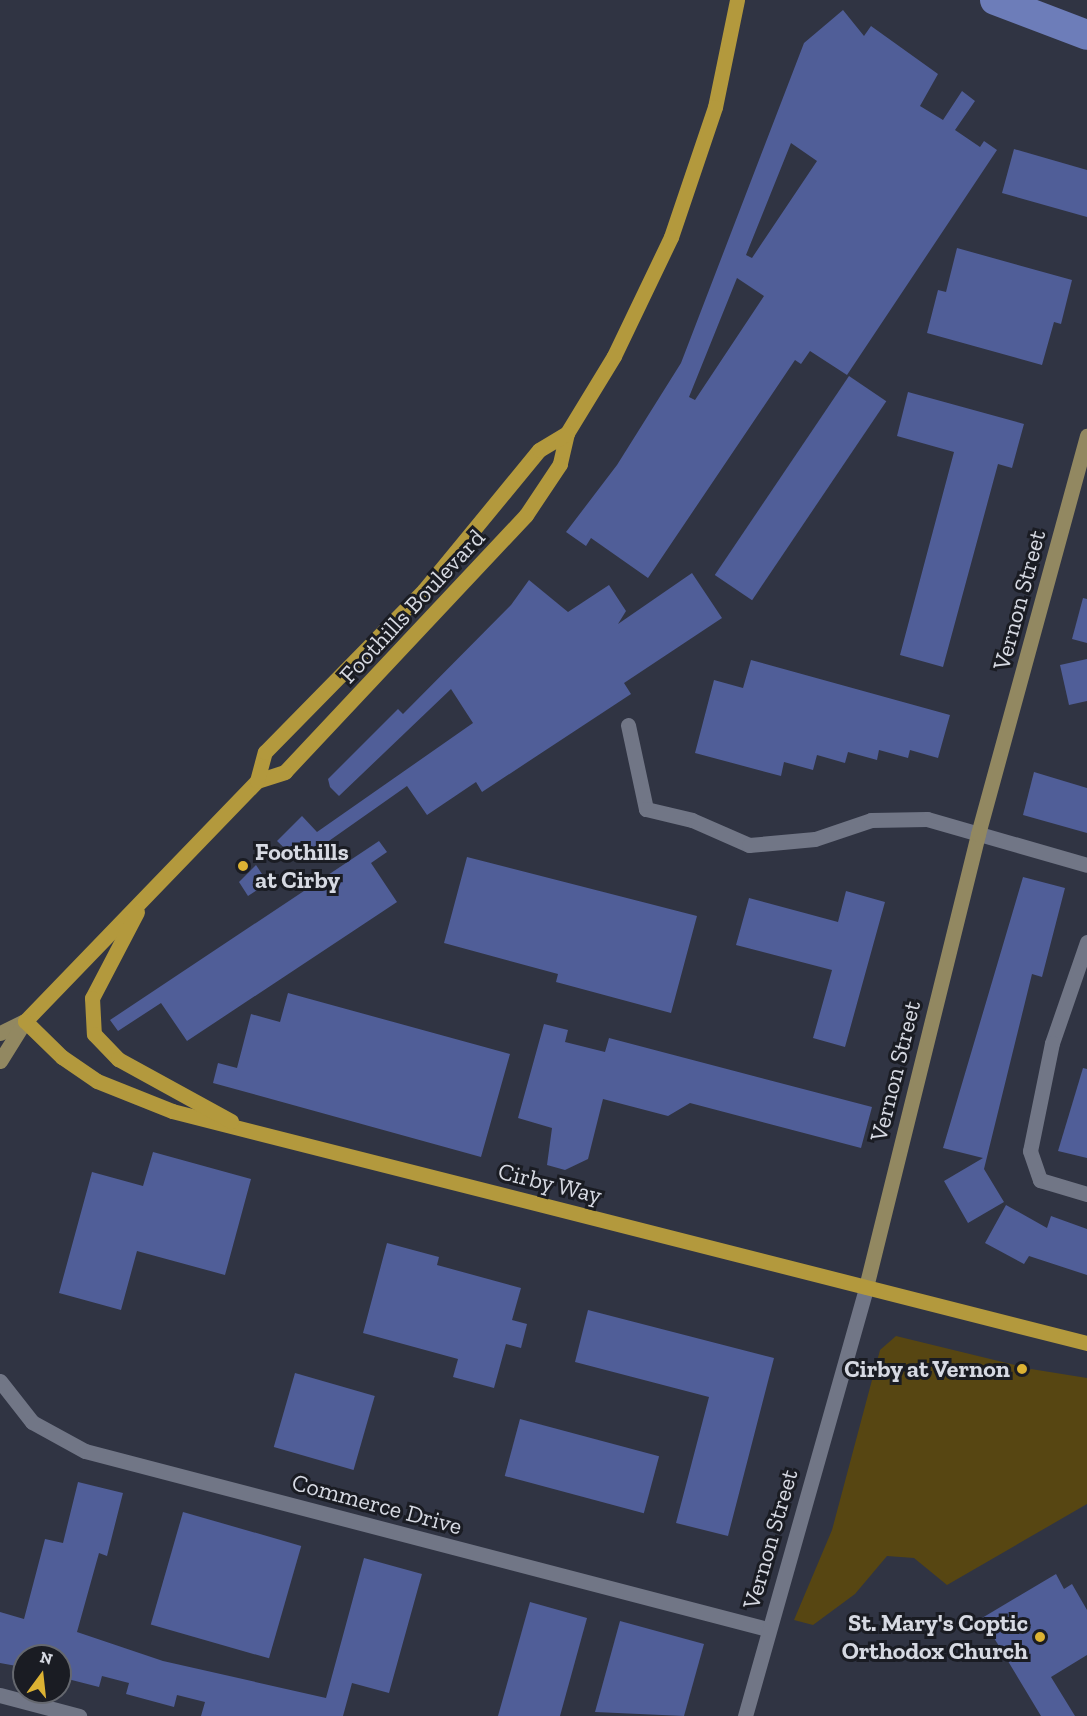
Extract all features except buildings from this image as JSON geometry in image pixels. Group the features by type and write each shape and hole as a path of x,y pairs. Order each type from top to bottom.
{"main road":[{"name":"Foothills Boulevard","path":"257,781 285,772 497,550 560,464 567,433 614,356 671,237 694,179 734,27 737,0"},
{"name":"Foothills Boulevard","path":"25,1021 257,781 266,752 424,590 539,450 567,433"},
{"name":"Vernon Street","path":"866,1287 978,834 1084,456 1087,436"},
{"path":"147,894 97,985 91,1006 94,1034 118,1059 248,1130"},
{"path":"0,1033 25,1021"},
{"path":"0,1061 25,1021"},
{"name":"Cirby Way","path":"25,1021 62,1057 121,1093 248,1130 1087,1343"}],"street":[{"path":"628,725 646,809 692,820 748,845 814,839 871,819 927,819 1087,865"},
{"path":"1087,942 1052,1043 1030,1151 1040,1180 1087,1194"},
{"name":"Vernon Street","path":"745,1716 767,1629 857,1332 866,1287"},
{"name":"Commerce Drive","path":"0,1381 32,1422 86,1451 767,1629"},
{"path":"0,1695 57,1713 79,1716"}],"shaded area":[{"path":"896,1336 1019,1366 1017,1371 1027,1373 1031,1369 1087,1378 1087,1504 947,1585 914,1558 887,1556 855,1594 813,1625 794,1620 832,1530 880,1350"}],"waterway":[{"path":"995,0 1087,35"}],"place":[{"name":"Foothills at Cirby","path":"243,866"},
{"name":"Cirby at Vernon","path":"1022,1369"},
{"name":"St. Mary's Coptic Orthodox Church","path":"1040,1637"}]}
